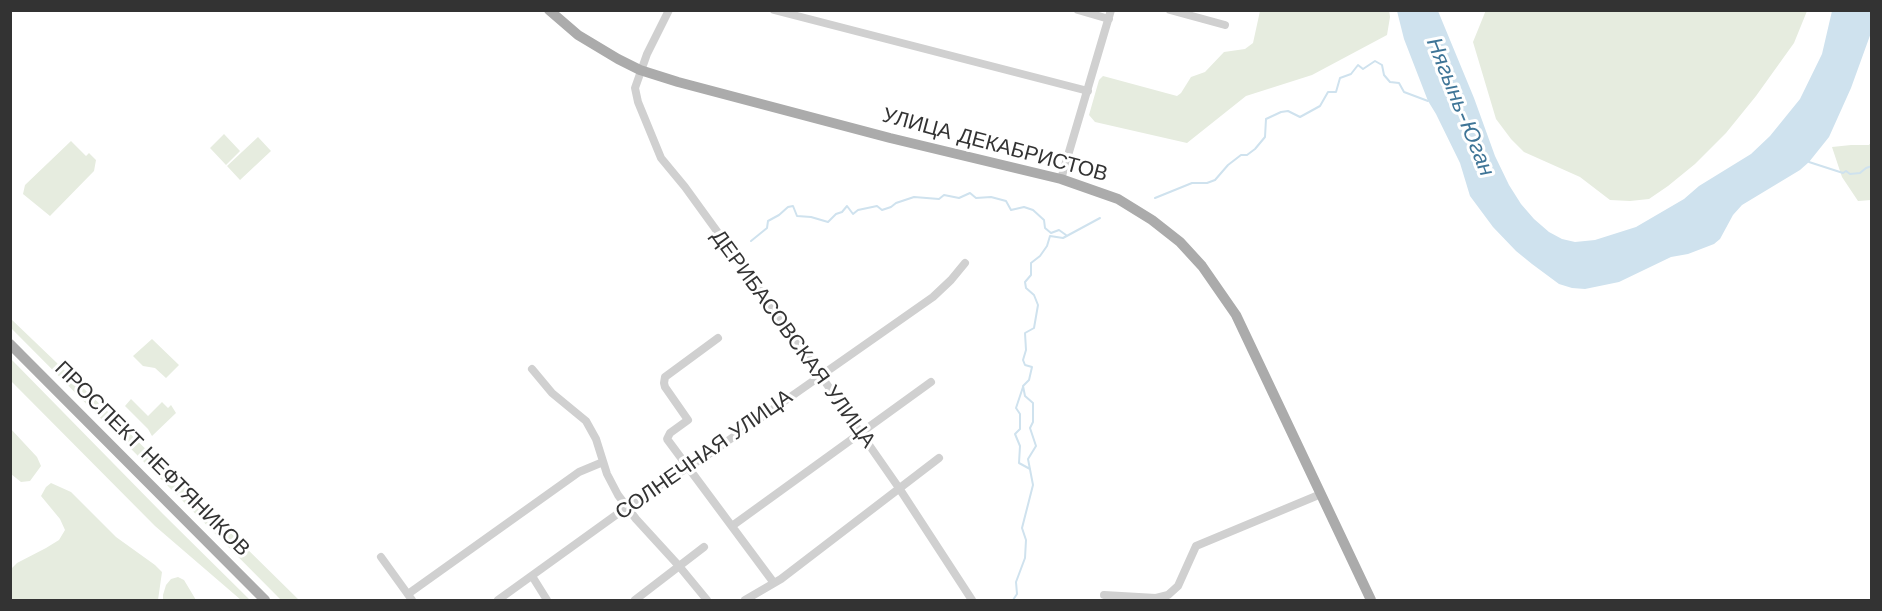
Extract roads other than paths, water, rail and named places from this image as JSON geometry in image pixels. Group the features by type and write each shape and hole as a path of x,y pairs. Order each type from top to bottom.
{"main road":[{"name":"УЛИЦА ДЕКАБРИСТОВ","path":"549,10 587,41 640,70 890,138 1061,179 1101,192 1138,210 1180,242 1202,266 1226,299 1245,333 1371,600"},
{"name":"ПРОСПЕКТ НЕФТЯНИКОВ","path":"10,344 265,600"}],"street":[{"path":"640,70 669,10"},
{"path":"774,10 1088,92"},
{"path":"1061,179 1110,15 1078,10"},
{"path":"1170,10 1225,25"},
{"name":"ДЕРИБАСОВСКАЯ УЛИЦА","path":"640,70 635,88 636,96 662,159 685,187 820,375 899,488 972,600"},
{"name":"СОЛНЕЧНАЯ УЛИЦА","path":"498,600 627,507 709,454 942,290 965,263"},
{"path":"717,338 664,379 666,387 688,420 670,433 667,439 774,583"},
{"path":"532,369 552,393 586,422 596,439 612,484 627,507 707,600"},
{"path":"732,526 931,382"},
{"path":"745,600 774,583 939,458"},
{"path":"381,557 410,597 579,472 603,462"},
{"path":"1104,595 1156,598 1168,595 1178,586 1196,546 1321,494"},
{"path":"634,600 704,547"},
{"path":"532,576 547,600"}],"water":[{"name":"Нягынь-Юган","path":"1397,11 1438,11 1495,156 1509,185 1521,204 1549,232 1562,239 1575,242 1595,240 1636,227 1684,199 1699,186 1751,154 1770,136 1800,99 1822,54 1832,11 1871,11 1872,30 1851,88 1829,137 1809,162 1800,170 1742,205 1733,215 1720,239 1714,244 1688,254 1671,257 1619,282 1585,289 1559,284 1532,264 1493,227 1470,196 1460,163 1428,101 1404,39"}],"waterway":[{"path":"1155,198 1192,183 1207,183 1215,180 1228,165 1241,155 1247,155 1255,149 1265,137 1266,119 1288,111 1300,117 1320,106 1328,92 1336,92 1340,78 1351,74 1358,65 1363,69 1375,61 1382,65 1384,75 1390,82 1399,83 1404,92 1428,101"},
{"path":"1809,162 1850,174 1860,173 1872,166"},
{"path":"751,241 767,228 768,221 788,207 793,206 797,216 828,222 847,206 853,214 858,210 877,206 882,210 914,197 939,199 944,195 959,198 970,193 976,198 991,197 1006,201 1011,210 1024,207 1033,210 1044,220 1045,228 1051,233 1059,230 1066,235"},
{"path":"1013,600 1017,594 1016,582 1025,558 1026,540 1022,528 1033,485 1028,459 1036,446 1030,428 1033,422 1033,403 1025,396 1023,386 1029,380 1032,367 1025,365 1023,360 1026,350 1025,333 1034,328 1038,305 1034,295 1026,288 1025,282 1031,275 1031,263 1040,256 1050,236 1063,238 1100,218"},
{"path":"1023,387 1016,408 1020,414 1020,429 1015,434 1020,446 1019,463 1030,469"}]}
